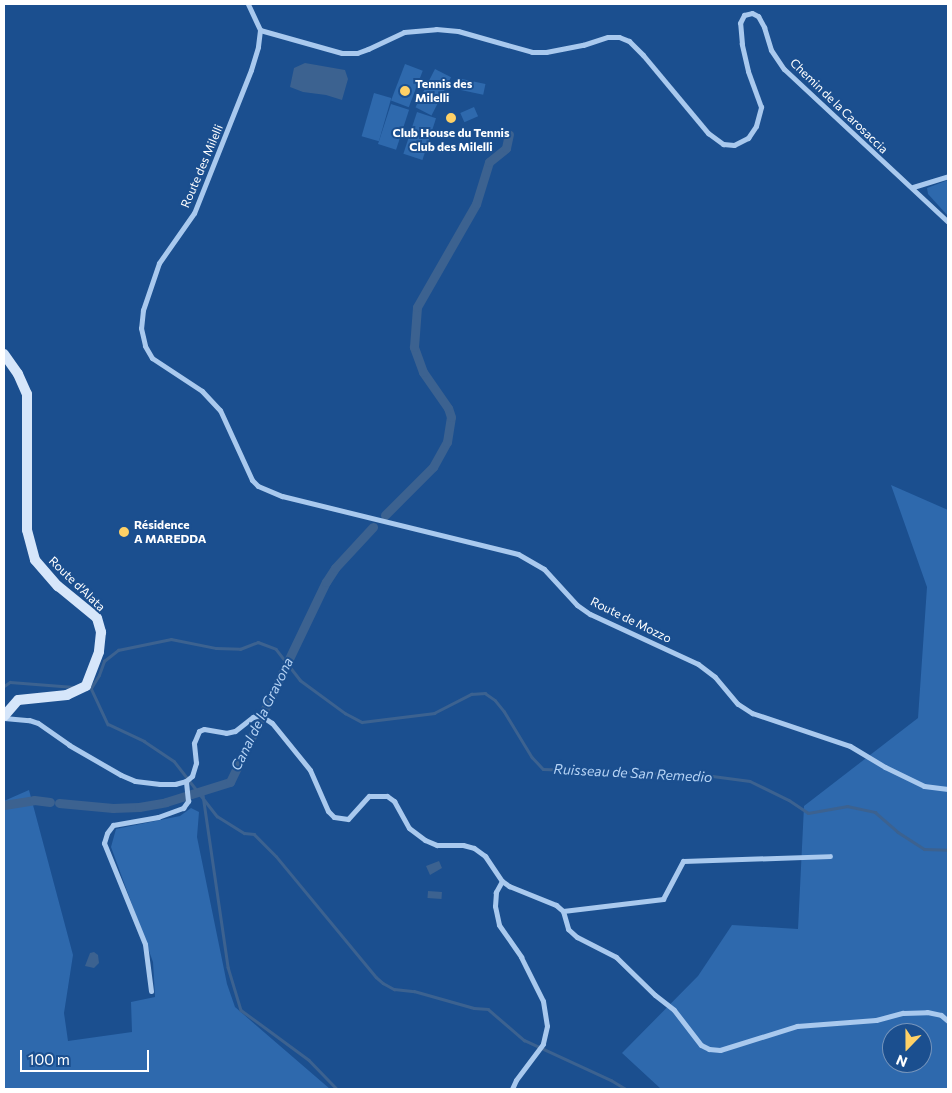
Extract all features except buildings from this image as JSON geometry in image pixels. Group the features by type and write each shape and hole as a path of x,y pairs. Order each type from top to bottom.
{"street":[{"path":"248,4 260,30"},
{"name":"Chemin de la Carosaccia","path":"260,30 342,53 368,49 404,32 436,29 458,31 532,52 546,52 583,45 608,37 619,37 629,41 643,55 708,134 723,144 734,145 748,138 756,126 761,107 748,71 742,44 740,23 748,12 758,16 764,27 770,50 784,69 875,155 913,187 948,222"},
{"name":"Route des Milelli","path":"260,30 258,47 251,70 210,178 194,213 159,263 143,310 140,328 144,346 152,358 202,391 220,410 252,480 265,490"},
{"path":"913,187 948,176"},
{"name":"Route d'Alata","path":"4,354 18,374 27,394 27,530 35,560 58,586 97,618 100,632 99,652 86,686 67,695 18,700 4,717"},
{"name":"Route de Mozzo","path":"265,490 518,554 544,569 577,605 590,614 698,664 715,676 738,704 752,713 850,746 885,767 924,786 948,789"},
{"path":"4,717 38,723 69,746 135,781 160,784 186,781 192,776 196,763 194,743 198,731 204,729 226,733 235,731 253,717 260,715 272,723 310,770 328,811 334,817 348,819 369,796 386,796 394,801 409,828 436,845 463,845 474,848 485,856 502,881 509,886 556,905 563,911 568,929 577,937 616,956 655,995 674,1010 701,1045 709,1049 720,1050 797,1026 876,1020 903,1013 927,1012 941,1015 948,1021"},
{"path":"151,990 145,944 104,843 107,833 113,825 158,817 183,808 188,801 186,781"},
{"path":"563,911 663,899 683,861 830,856"},
{"path":"502,881 496,892 495,906 499,925 521,957 543,1001 547,1026 543,1044 516,1080 512,1089"}],"shaded area":[{"path":"305,63 345,70 348,79 342,100 326,95 303,92 290,87 294,68"},
{"path":"405,64 423,71 409,107 391,100"},
{"path":"435,69 451,77 432,115 415,107"},
{"path":"462,79 485,84 483,95 460,90"},
{"path":"374,93 391,98 379,141 362,136"},
{"path":"391,104 409,110 396,150 378,144"},
{"path":"474,107 478,116 464,122 460,113"},
{"path":"417,112 436,118 422,160 403,154"},
{"path":"948,180 948,216 928,194 927,188"},
{"path":"891,485 948,510 948,1089 661,1089 622,1053 698,976 732,925 798,929 804,806 918,718 927,587"},
{"path":"29,790 73,955 64,1013 68,1041 132,1032 131,1002 155,997 153,962 111,847 116,829 180,816 191,808 199,812 197,837 227,984 235,1007 330,1089 4,1089 4,801"},
{"path":"439,861 442,868 430,875 426,866"},
{"path":"428,891 442,892 441,899 428,898"},
{"path":"94,952 98,955 99,963 94,968 85,966 90,953"}],"waterway":[{"name":"Canal de la Gravona","path":"385,515 433,467 447,442 451,417 448,408 423,372 414,347 417,307 476,204 489,162 506,148 509,134"},
{"name":"Canal de la Gravona","path":"59,803 113,808 139,807 166,802 230,782 326,582 335,568 373,527"},
{"name":"Ruisseau de San Remedio","path":"87,688 91,688 99,675 104,661 118,650 171,639 216,648 240,649 258,642 276,649 300,680 345,713 362,722 434,713 471,694 485,693 495,700 504,711 532,757 543,769 705,775 750,781 789,800 808,813 847,806 875,812 898,832 924,849 948,850"},
{"name":"Ruisseau de San Remedio","path":"4,686 10,682 74,687"},
{"path":"91,688 108,724 144,741 174,761 217,816 244,833 254,834 276,856 383,983 394,989 414,991 474,1008 488,1009 524,1040 611,1080 626,1089"},
{"path":"203,795 228,967 241,1010 309,1060 337,1089"},
{"name":"Canal de la Gravona","path":"4,805 34,800 50,802"}],"place":[{"name":"Tennis des Milelli","path":"405,91"},
{"name":"Club House du Tennis Club des Milelli","path":"451,118"},
{"name":"Résidence A MAREDDA","path":"124,532"}]}
